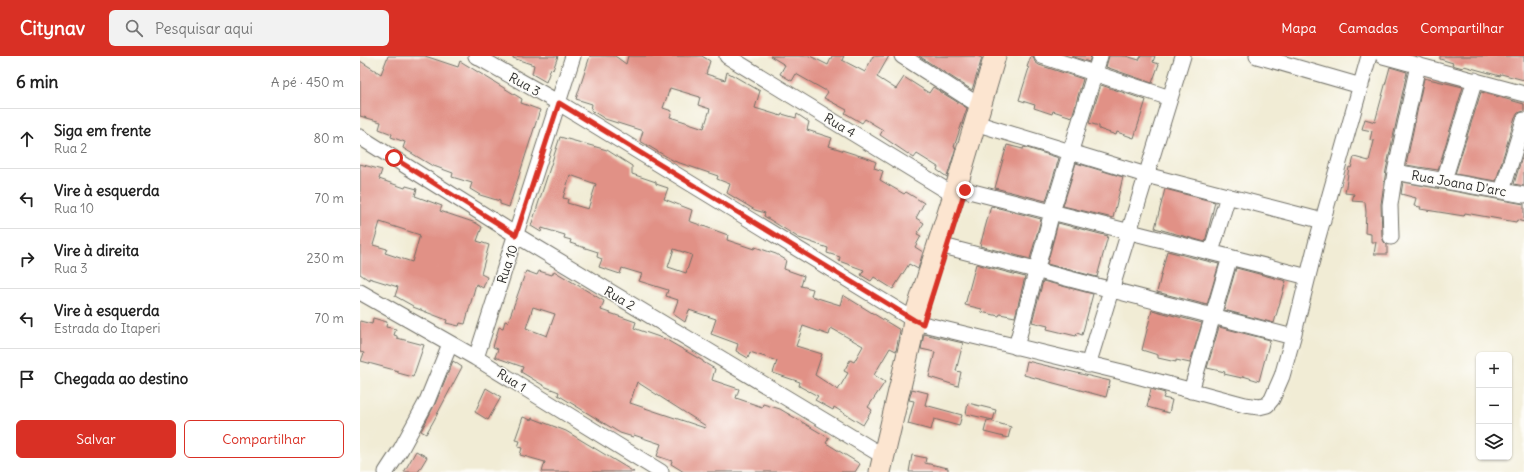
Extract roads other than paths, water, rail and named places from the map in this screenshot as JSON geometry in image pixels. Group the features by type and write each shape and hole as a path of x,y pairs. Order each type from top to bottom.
{"street":[{"name":"Rua 3","path":"476,56 559,103 916,328 1016,347 1245,405 1259,407 1267,405 1272,399 1282,376 1293,337"},
{"name":"Rua 10","path":"476,358 573,56"},
{"name":"Rua 4","path":"727,56 960,192 1052,212 1308,277"},
{"path":"902,56 980,106"},
{"path":"916,328 947,247 980,106 995,56"},
{"path":"882,464 916,328 960,192 985,126 1008,56"},
{"path":"1042,56 1170,98"},
{"path":"1016,347 1052,212 1100,56"},
{"path":"1088,364 1183,56"},
{"path":"1257,56 1279,59 1361,86"},
{"path":"947,247 1037,269 1111,290 1293,337 1323,221 1369,56"},
{"path":"1383,56 1524,94"},
{"path":"1391,237 1390,205 1395,172 1418,65"},
{"path":"1444,180 1474,80"},
{"path":"1502,191 1524,120"},
{"path":"985,126 1146,175 1323,221"},
{"name":"Rua 2","path":"360,137 882,464"},
{"name":"Rua Joana D'arc","path":"1395,172 1524,195"},
{"path":"1211,252 1228,196"},
{"path":"1191,391 1230,257"},
{"name":"Rua 1","path":"360,292 476,358 661,472"},
{"path":"386,472 401,449 427,402 450,344"}]}
